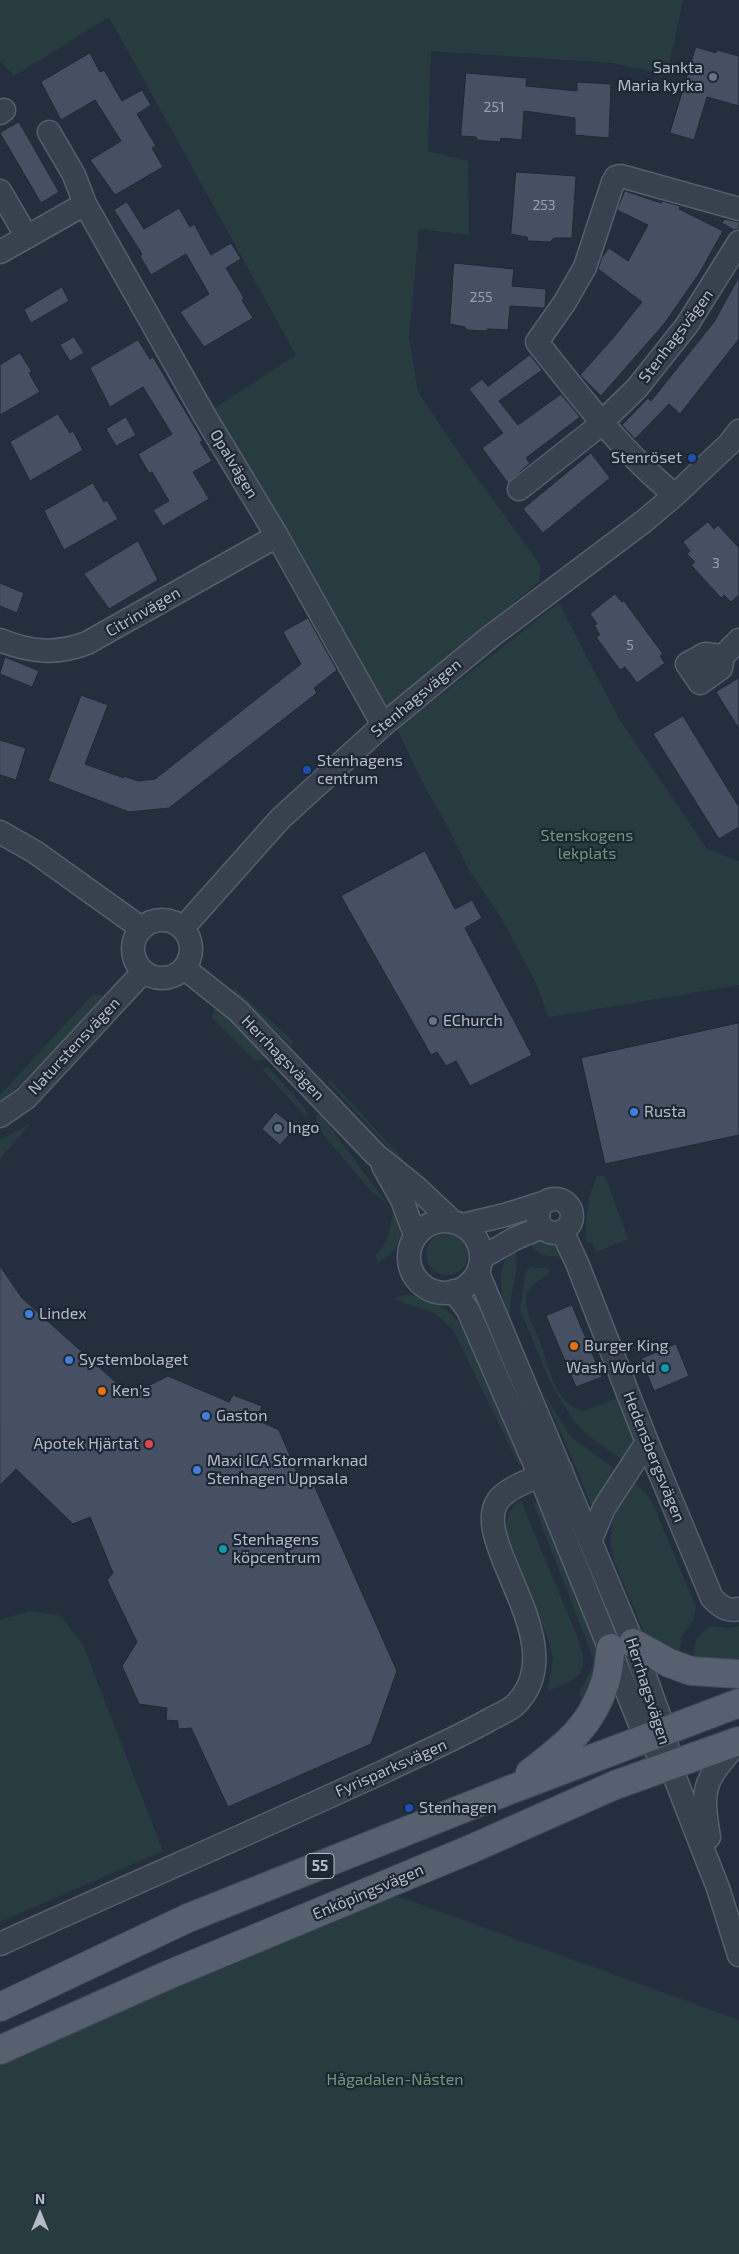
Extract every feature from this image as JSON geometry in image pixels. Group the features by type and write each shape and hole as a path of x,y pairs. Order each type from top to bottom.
{"main road":[{"path":"507,1791 566,1745 587,1722 622,1646 692,1671 739,1674"},
{"name":"55","path":"0,2008 188,1918 507,1791 656,1736 739,1702"},
{"name":"Enköpingsvägen","path":"0,2050 168,1975 471,1849 615,1785 739,1741"}],"street":[{"name":"Opalvägen","path":"49,132 74,175 85,204 204,415 277,536 383,725"},
{"path":"675,495 655,478 602,421 537,342 565,302 585,267 612,182 616,177 622,176 739,209"},
{"path":"0,191 27,237"},
{"path":"0,252 85,204"},
{"name":"Stenhagsvägen","path":"519,489 602,421 637,388 688,325 739,242"},
{"name":"Stenhagsvägen","path":"183,928 280,819 383,725 490,637 643,522 730,444 739,431"},
{"name":"Citrinvägen","path":"0,640 16,646 47,652 71,650 87,643 277,536"},
{"path":"0,832 35,852 141,928"},
{"path":"157,920 167,920 183,928 188,935 191,952 184,968 175,975 164,978 153,977 143,972 137,964 134,955 136,936 141,928 157,920"},
{"name":"Herrhagsvägen","path":"184,968 238,1011 376,1155 457,1223"},
{"name":"Naturstensvägen","path":"0,1116 26,1098 143,972"},
{"name":"Herrhagsvägen","path":"376,1155 402,1200 415,1235"},
{"path":"457,1223 506,1215 556,1199 562,1200 569,1206 572,1218 567,1228 552,1229 514,1238 480,1266 470,1284 454,1292 433,1292 418,1282 411,1270 408,1258 410,1246 415,1235 427,1225 440,1220 457,1223 470,1230 478,1241 480,1266"},
{"name":"Hedensbergsvägen","path":"543,1203 538,1214 552,1229 582,1273 712,1598 721,1607 734,1610 739,1609"},
{"name":"Herrhagsvägen","path":"480,1266 561,1470 591,1539 622,1646 656,1736 670,1765 718,1888"},
{"name":"Herrhagsvägen","path":"454,1292 468,1310 540,1476 622,1646"},
{"path":"591,1539 604,1508 648,1442"},
{"name":"Fyrisparksvägen","path":"0,1944 450,1742 515,1706 527,1690 533,1672 535,1654 531,1627 495,1536 492,1514 501,1497 521,1484 561,1470"},
{"path":"739,1741 713,1772 706,1788 704,1804 718,1888 739,1955"}],"green space":[{"path":"0,0 683,0 667,75 613,63 431,51 428,151 468,161 469,235 419,229 409,337 418,392 454,446 541,566 539,582 387,706 372,702 204,415 296,355 109,17 14,76 0,61"},
{"name":"Stenskogens lekplats","path":"559,603 619,719 707,849 739,861 739,985 549,1017 534,979 500,916 469,870 447,825 422,782 397,729"},
{"path":"234,988 294,1042 291,1045 233,991"},
{"path":"93,994 101,995 104,998 25,1081 0,1102 0,1095"},
{"path":"218,1007 270,1058 255,1061 212,1018 214,1010"},
{"path":"264,1068 269,1068 306,1109 308,1119 263,1070"},
{"path":"330,1080 403,1159 404,1164 328,1082"},
{"path":"320,1113 385,1202 371,1191 317,1127 316,1117"},
{"path":"30,1124 0,1159 0,1140"},
{"path":"597,1176 605,1176 628,1239 596,1252 592,1243 586,1242 586,1217 589,1200"},
{"path":"394,1213 400,1228 398,1242 391,1253 378,1263 375,1255 384,1245"},
{"path":"451,1233 459,1236 465,1242 468,1254 465,1266 459,1272 443,1275 435,1272 429,1266 426,1250 429,1242 435,1236"},
{"path":"540,1239 550,1241 559,1247 562,1257 542,1255 527,1242"},
{"path":"514,1248 517,1264 510,1311 511,1320 504,1302 501,1282 504,1263"},
{"path":"531,1267 549,1269 550,1272 529,1289 526,1306 555,1386 566,1402 574,1408 584,1411 625,1395 635,1434 625,1462 594,1440 575,1423 551,1384 520,1310 526,1271"},
{"path":"407,1295 425,1298 441,1306 456,1318 467,1332 521,1455 521,1463 519,1465 453,1330 435,1313 404,1303 395,1298"},
{"path":"541,1389 571,1437 619,1472 593,1506 590,1503"},
{"path":"630,1480 645,1492 653,1504 696,1607 693,1620 682,1636 679,1654 648,1636 643,1630 614,1561 610,1542 614,1510"},
{"path":"521,1501 579,1641 582,1653 582,1669 578,1675 567,1683 548,1691 553,1657 547,1636 506,1531 509,1513"},
{"path":"540,1502 600,1650 590,1706 578,1694 592,1668 593,1658 533,1503"},
{"path":"29,1611 61,1616 83,1645 163,1851 0,1922 0,1620"},
{"path":"710,1626 730,1628 739,1626 739,1665 692,1662 697,1638"},
{"name":"Hågadalen-Nåsten","path":"389,1893 739,2020 739,2254 0,2254 0,2065 170,1986"}],"building":[{"name":"Sankta Maria kyrka","path":"696,47 716,53 717,50 739,56 739,106 707,97 694,140 670,133"},
{"path":"90,53 100,72 104,70 122,101 142,90 151,105 137,114 156,146 152,148 163,167 115,195 90,160 121,141 95,100 61,120 41,82"},
{"path":"466,73 527,78 526,86 577,91 577,82 611,84 609,138 575,135 575,118 524,111 522,140 501,138 500,142 477,140 476,137 461,136"},
{"path":"19,122 59,192 41,203 0,133"},
{"path":"516,172 576,176 572,238 554,238 550,242 528,241 527,237 511,234"},
{"path":"625,191 661,203 662,201 680,206 679,209 723,231 699,274 664,324 601,396 580,375 642,302 598,269 602,257 609,248 628,261 648,225 617,210"},
{"path":"127,202 144,229 179,208 190,227 194,224 211,255 231,243 241,259 226,268 244,298 242,300 253,318 204,347 180,312 209,294 186,254 151,275 140,256 142,254 114,210"},
{"path":"725,219 739,222 739,229 734,230 722,223"},
{"path":"454,263 514,269 512,286 546,289 545,308 510,306 508,330 467,330 465,327 450,324"},
{"path":"739,277 739,339 680,414 669,404 635,439 622,425 648,398 651,401 714,322"},
{"path":"62,287 69,301 31,323 24,310"},
{"path":"74,337 84,353 70,361 60,345"},
{"path":"138,340 150,359 153,357 203,441 200,442 212,461 193,472 209,499 163,526 153,510 169,501 152,472 149,473 138,454 172,434 143,387 110,407 90,368"},
{"path":"20,353 32,372 29,373 40,392 0,415 0,365"},
{"path":"530,355 542,370 499,401 518,425 561,394 580,417 526,458 530,463 508,483 482,448 503,433 469,389 482,379 488,386"},
{"path":"58,414 70,433 73,431 83,450 30,481 10,442"},
{"path":"126,417 136,435 116,446 106,429"},
{"path":"591,453 610,478 543,533 523,509"},
{"path":"93,483 104,502 107,500 118,519 64,550 44,511"},
{"path":"708,522 714,529 718,525 739,548 739,595 731,602 724,595 721,598 691,565 695,562 687,554 690,551 683,542"},
{"path":"138,541 158,580 109,609 84,574"},
{"path":"0,583 24,593 17,613 0,606"},
{"path":"615,594 622,602 624,601 663,654 660,656 665,663 637,683 625,667 620,670 596,637 600,635 594,625 597,624 590,614"},
{"path":"308,618 337,670 314,688 317,693 169,808 129,812 48,781 81,695 108,705 85,764 138,781 155,779 301,664 283,632"},
{"path":"5,657 39,671 32,687 0,674"},
{"path":"739,678 739,729 716,692"},
{"path":"683,716 739,807 739,827 719,839 653,734"},
{"path":"0,740 26,748 16,780 0,775"},
{"path":"425,851 455,909 472,900 482,918 465,928 532,1055 470,1086 456,1061 446,1066 437,1052 431,1055 341,896"},
{"path":"739,1023 739,1135 605,1164 581,1058"},
{"name":"Ingo","path":"276,1112 295,1128 280,1145 262,1129"},
{"name":"Stenhagens köpcentrum","path":"0,1266 22,1298 130,1395 168,1376 229,1402 233,1395 262,1406 257,1420 279,1430 299,1477 309,1474 397,1671 371,1744 228,1807 191,1728 178,1729 178,1721 166,1720 167,1708 139,1704 122,1666 137,1642 107,1580 113,1573 90,1517 73,1524 16,1469 0,1485"},
{"name":"Burger King","path":"572,1305 602,1377 576,1387 546,1316"},
{"name":"Wash World","path":"676,1344 689,1376 654,1391 641,1359"}],"place":[{"name":"Sankta Maria kyrka","path":"713,77"},
{"name":"Stenröset","path":"692,458"},
{"name":"Stenhagens centrum","path":"307,770"},
{"name":"EChurch","path":"433,1021"},
{"name":"Rusta","path":"634,1112"},
{"name":"Ingo","path":"278,1128"},
{"name":"Lindex","path":"29,1314"},
{"name":"Burger King","path":"574,1346"},
{"name":"Systembolaget","path":"69,1360"},
{"name":"Wash World","path":"665,1368"},
{"name":"Ken's","path":"102,1391"},
{"name":"Gaston","path":"206,1416"},
{"name":"Apotek Hjärtat","path":"149,1444"},
{"name":"Maxi ICA Stormarknad Stenhagen Uppsala","path":"197,1470"},
{"name":"Stenhagens köpcentrum","path":"223,1549"},
{"name":"Stenhagen","path":"409,1808"}]}
